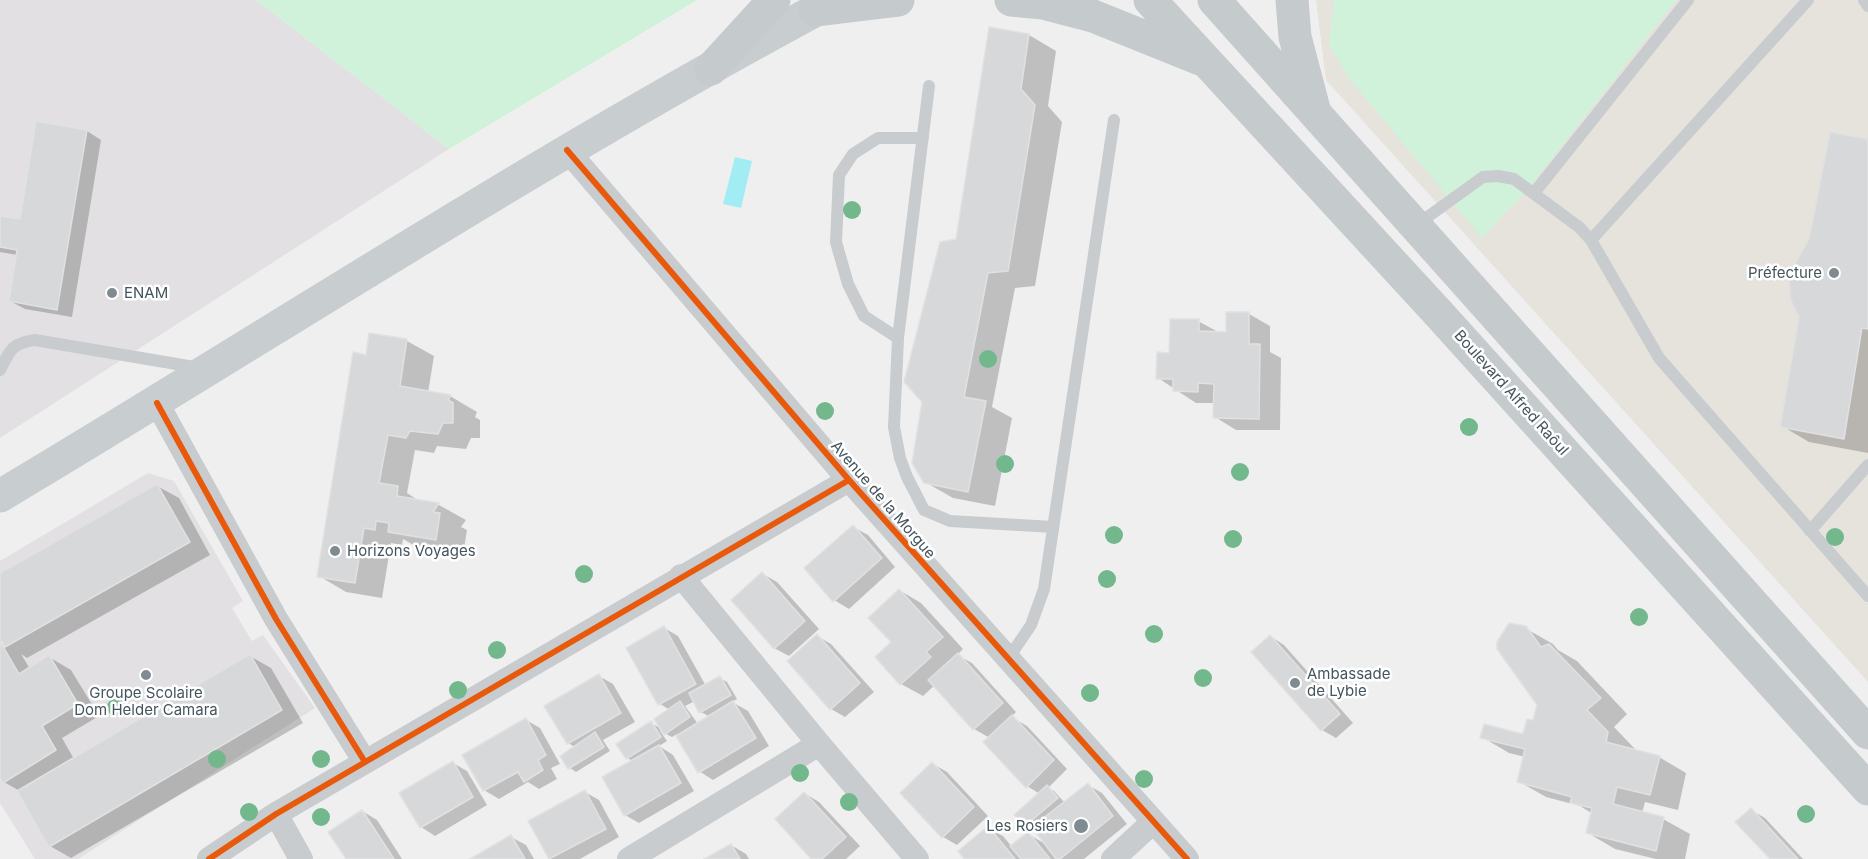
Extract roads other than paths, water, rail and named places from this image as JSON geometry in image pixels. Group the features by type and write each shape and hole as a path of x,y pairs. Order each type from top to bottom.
{"main road":[{"path":"711,69 774,0"},
{"path":"0,496 210,370 567,150 825,5 898,0"},
{"path":"1011,0 1042,3 1093,16 1209,63"},
{"name":"Boulevard Alfred Raôul","path":"1150,0 1440,315 1868,789"},
{"path":"1214,0 1868,733"},
{"path":"1292,0 1295,37 1316,116"}],"street":[{"name":"Avenue de la Morgue","path":"567,150 849,480 1187,859"},
{"path":"157,402 276,619 365,762"},
{"path":"209,859 276,814 849,480"},
{"path":"681,576 917,859"},
{"path":"629,859 819,744"},
{"path":"276,814 301,859"},
{"path":"1113,859 1154,822"}],"lane":[{"path":"1534,193 1688,0"},
{"path":"1591,240 1808,0"},
{"path":"1864,0 1868,6"},
{"path":"929,86 898,338 894,427 900,458 924,510 950,521 1053,528"},
{"path":"1008,659 1031,625 1044,589 1114,120"},
{"path":"898,338 864,316 848,284 836,242 839,175 853,154 878,138 923,138"},
{"path":"1414,226 1483,177 1498,176 1514,179 1579,227 1591,240 1659,358 1868,596"},
{"path":"0,370 11,348 21,342 35,340 210,370"},
{"path":"1810,531 1868,465"}],"water":[{"path":"735,157 752,161 741,208 723,204"}],"place":[{"name":"Préfecture","path":"1834,273"},
{"name":"ENAM","path":"112,293"},
{"name":"Horizons Voyages","path":"335,551"},
{"name":"Groupe Scolaire Dom Helder Camara","path":"146,675"},
{"name":"Ambassade de Lybie","path":"1295,683"},
{"name":"Les Rosiers","path":"1081,826"}]}
